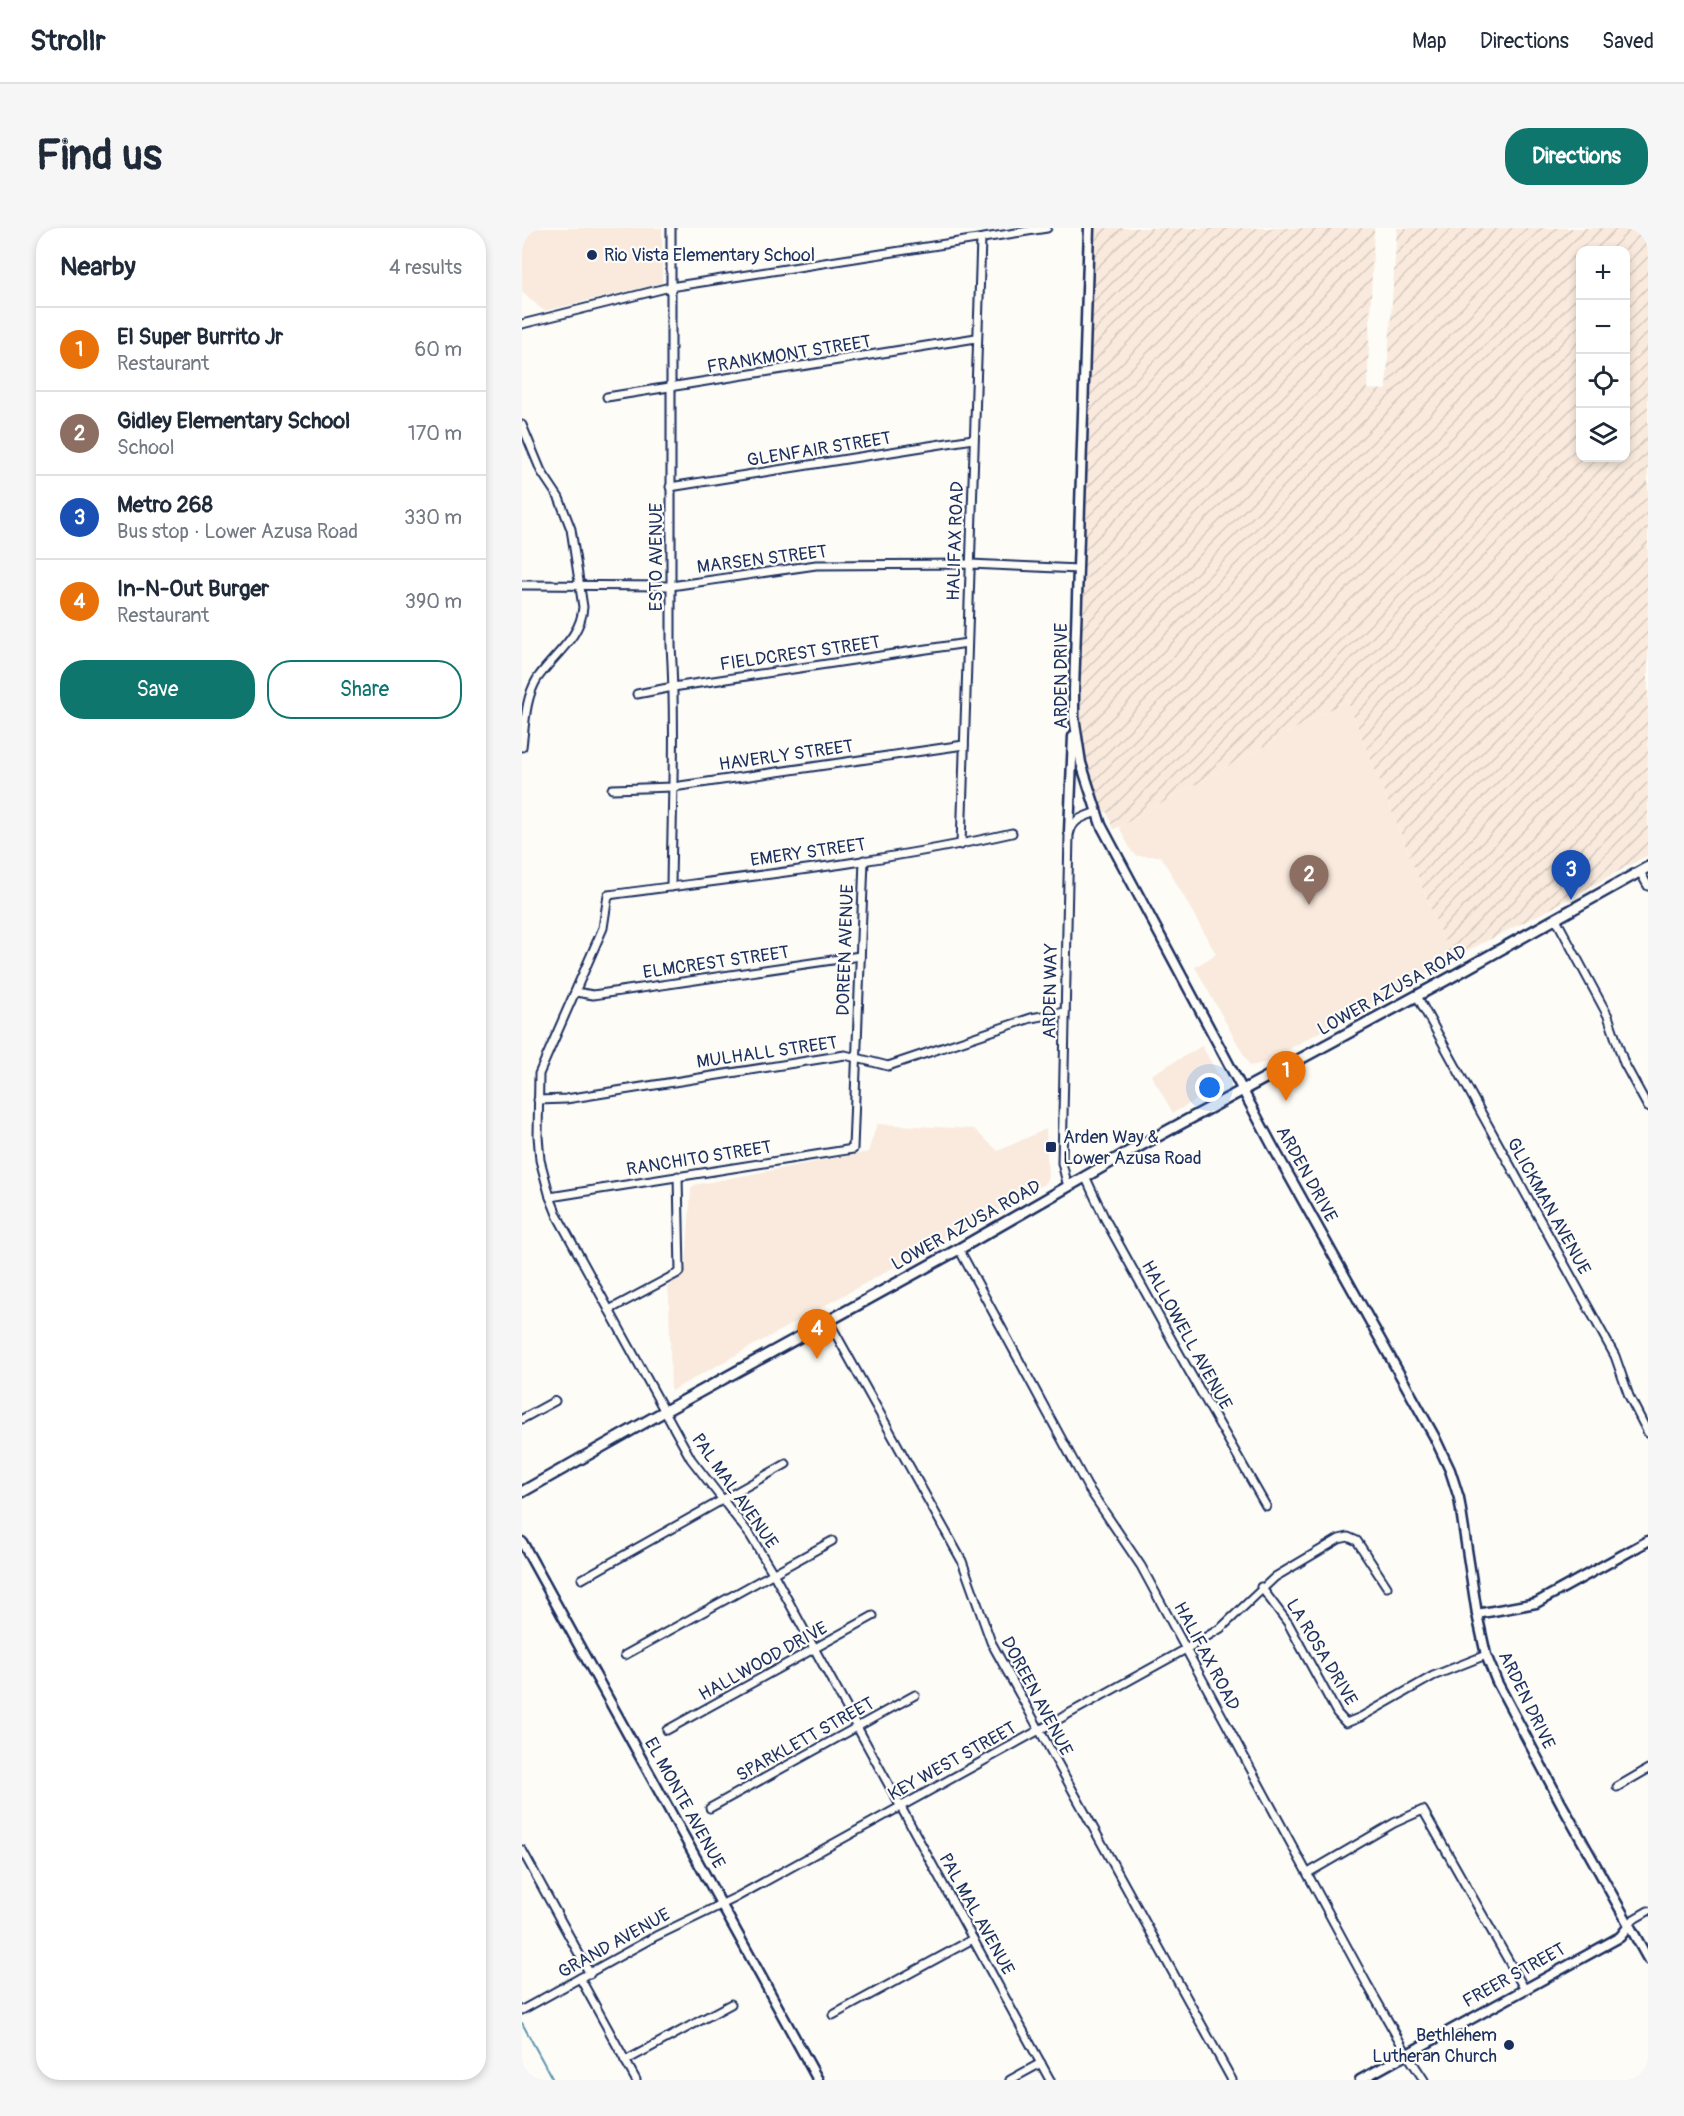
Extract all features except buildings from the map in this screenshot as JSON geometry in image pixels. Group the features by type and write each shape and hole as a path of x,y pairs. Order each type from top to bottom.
{"main road":[{"name":"LOWER AZUSA ROAD","path":"522,1492 959,1249 1085,1176 1644,870"}],"street":[{"name":"ESTO AVENUE","path":"670,228 673,687 671,887"},
{"path":"522,324 670,287 1047,228"},
{"name":"ARDEN DRIVE","path":"1089,228 1074,717 1082,763 1097,812 1106,834 1272,1145 1434,1436 1450,1470 1459,1498 1477,1614 1486,1655 1497,1682 1628,1927 1648,1959"},
{"name":"HALIFAX ROAD","path":"961,845 981,239"},
{"name":"FRANKMONT STREET","path":"607,397 976,338"},
{"path":"522,425 541,471 559,498 571,529 581,587 582,618 573,636 537,680 528,699 522,747"},
{"name":"GLENFAIR STREET","path":"670,488 973,439"},
{"name":"MARSEN STREET","path":"522,585 671,586 816,565 970,564 1078,569"},
{"name":"FIELDCREST STREET","path":"637,694 967,643"},
{"path":"1069,832 1074,717"},
{"name":"HAVERLY STREET","path":"612,789 673,787 964,745"},
{"path":"1069,832 1072,824 1078,819 1097,812"},
{"name":"ARDEN WAY","path":"1068,1187 1062,1163 1069,832"},
{"name":"EMERY STREET","path":"608,895 864,860 961,845 1012,833"},
{"name":"DOREEN AVENUE","path":"854,1149 864,860"},
{"path":"1644,870 1648,886"},
{"name":"PAL MAL AVENUE","path":"608,895 603,928 539,1074 540,1160 550,1197 558,1216 691,1459 750,1535 773,1573 1050,2080"},
{"path":"1557,919 1608,1016 1624,1063 1648,1107"},
{"name":"ELMCREST STREET","path":"576,992 592,995 860,956"},
{"name":"GLICKMAN AVENUE","path":"1416,996 1615,1356 1629,1396 1648,1433"},
{"name":"MULHALL STREET","path":"538,1100 566,1099 844,1055 888,1066 1031,1018 1065,1012"},
{"name":"RANCHITO STREET","path":"550,1197 854,1149"},
{"path":"609,1310 680,1272 678,1176"},
{"name":"HALLOWELL AVENUE","path":"1085,1176 1105,1218 1179,1354 1266,1506"},
{"name":"HALIFAX ROAD","path":"959,1249 1087,1486 1141,1566 1407,2054 1424,2080"},
{"name":"DOREEN AVENUE","path":"828,1320 962,1561 990,1642 1232,2080"},
{"path":"522,1419 555,1401"},
{"path":"582,1579 786,1464"},
{"name":"KEY WEST STREET","path":"722,1905 1186,1649 1221,1628 1262,1587 1339,1539 1348,1537 1357,1541 1387,1587"},
{"path":"625,1655 832,1541"},
{"path":"1477,1614 1536,1603 1648,1541"},
{"name":"EL MONTE AVENUE","path":"522,1542 818,2080"},
{"name":"LA ROSA DRIVE","path":"1262,1587 1288,1623 1337,1713 1346,1723 1361,1717 1433,1676 1486,1655"},
{"name":"HALLWOOD DRIVE","path":"667,1730 873,1616"},
{"name":"SPARKLETT STREET","path":"710,1808 915,1695"},
{"path":"1617,1787 1648,1769"},
{"path":"1308,1874 1394,1823 1423,1810 1524,1988"},
{"path":"522,1850 590,1974"},
{"name":"GRAND AVENUE","path":"523,2010 656,1936 707,1910 722,1905"},
{"name":"FREER STREET","path":"1360,2080 1620,1937 1634,1919 1648,1911"},
{"path":"833,2015 973,1939"},
{"path":"580,1978 636,2080"},
{"path":"625,2061 731,2004"},
{"path":"1010,2080 1041,2063"}],"shaded area":[{"name":"Rio Vista Elementary School","path":"522,228 662,228 662,283 544,311 522,292"},
{"path":"1089,228 1374,228 1367,389 1386,390 1397,228 1648,228 1648,855 1550,909 1451,959 1347,700 1113,829 1107,812 1097,812 1081,763 1074,717"},
{"path":"1347,700 1451,959 1264,1063 1250,1066 1195,967 1216,954 1161,856 1138,856 1132,852 1119,827"},
{"path":"1202,1046 1221,1080 1218,1088 1173,1113 1151,1075"},
{"path":"877,1124 974,1129 998,1151 1046,1129 1048,1178 1046,1183 671,1391 667,1287 686,1268 691,1188 694,1185 868,1152"}],"waterway":[{"path":"522,2023 553,2080"}],"place":[{"name":"Rio Vista Elementary School","path":"592,255"},
{"name":"Metro 268","path":"1571,900"},
{"name":"Gidley Elementary School","path":"1309,905"},
{"name":"El Super Burrito Jr","path":"1286,1101"},
{"name":"Arden Way & Lower Azusa Road","path":"1051,1147"},
{"name":"In-N-Out Burger","path":"817,1359"},
{"name":"Bethlehem Lutheran Church","path":"1509,2045"}]}
